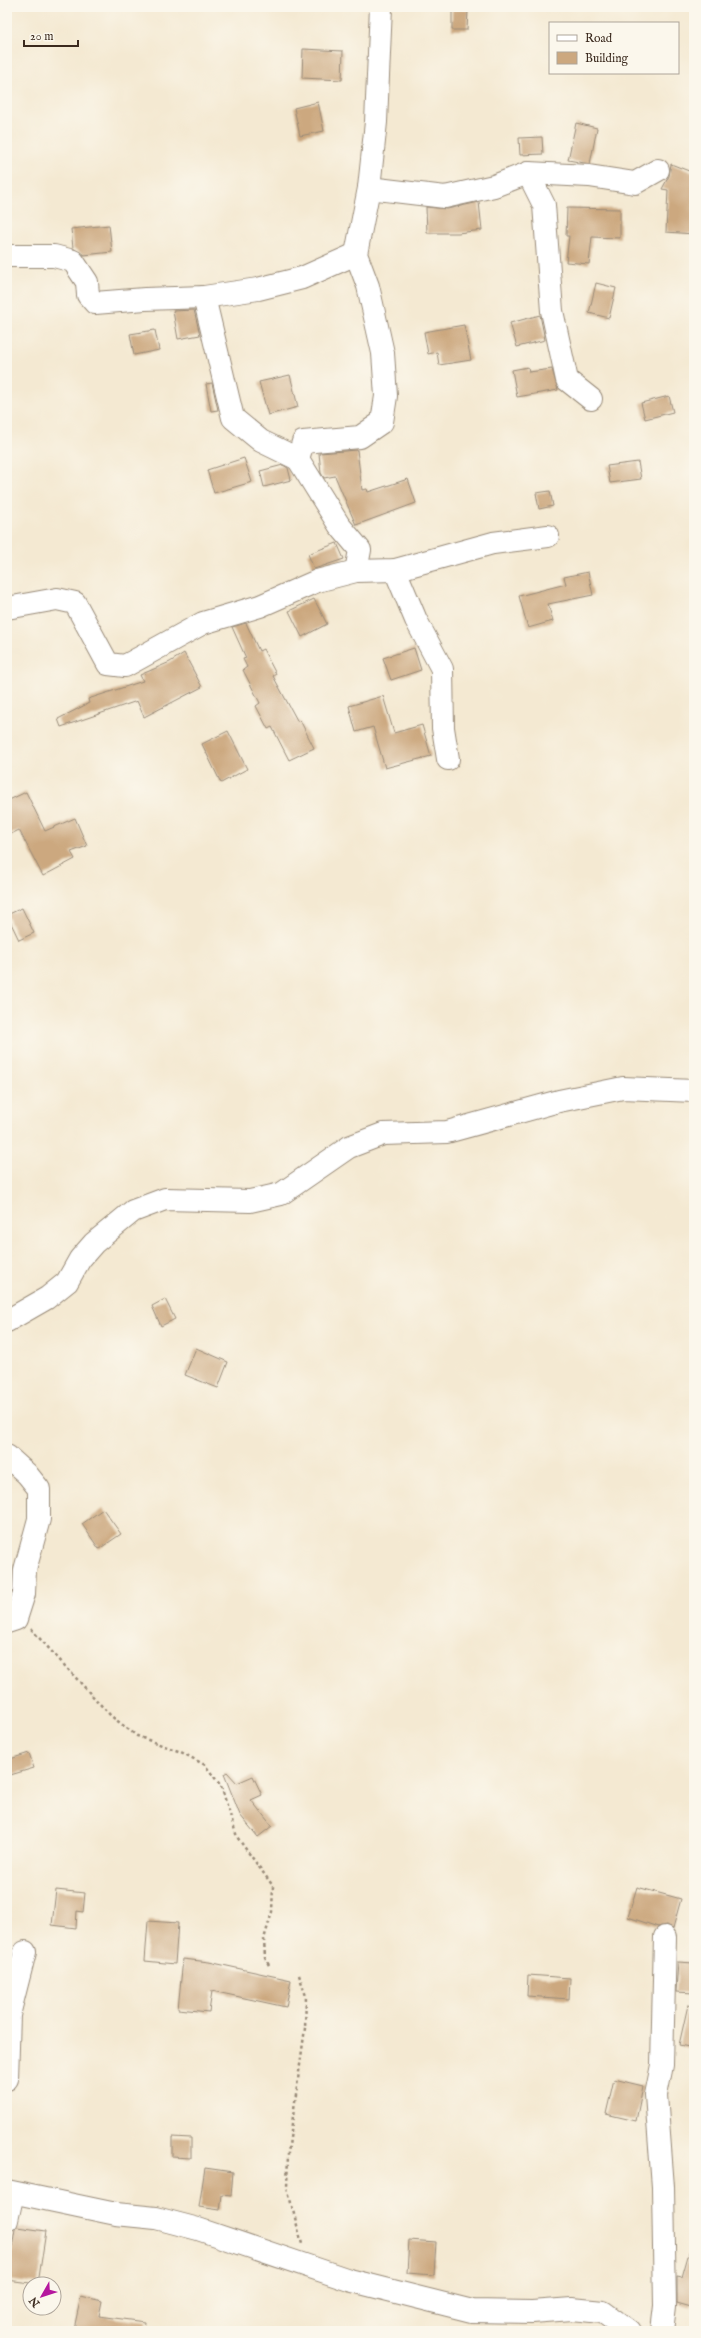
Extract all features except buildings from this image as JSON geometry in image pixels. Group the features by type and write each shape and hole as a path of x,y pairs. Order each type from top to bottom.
{"street":[{"path":"298,459 303,442 360,437 382,422 386,396 383,353 368,286 356,254 369,188 376,122 381,7"},
{"path":"369,188 445,197 494,186 528,173 589,176 634,183 658,170"},
{"path":"528,173 544,205 552,311 567,380 591,399"},
{"path":"7,256 54,256 73,261 86,282 88,296 95,303 145,299 204,297 258,289 302,278 356,254"},
{"path":"204,297 233,418 261,441 298,459 339,525 360,550 356,571"},
{"path":"7,608 57,599 75,603 108,664 125,666 203,623 260,606 317,581 356,571 395,570 493,544 548,536"},
{"path":"395,570 416,620 442,669 443,728 448,758"},
{"path":"7,1321 47,1298 67,1282 80,1259 94,1243 133,1211 165,1199 250,1201 281,1194 349,1146 383,1134 447,1132 559,1101 623,1088 694,1091"},
{"path":"7,1456 27,1474 39,1489 39,1519 25,1570 24,1594 12,1621"},
{"path":"662,2331 665,2306 663,2187 656,2095 662,2065 665,1937"},
{"path":"7,2079 9,2015 25,1952"},
{"path":"7,2220 10,2192 116,2214 156,2218 205,2231 349,2280 472,2311 532,2312 572,2309 603,2312 630,2331"}],"path":[{"path":"12,1621 34,1631 111,1716 137,1736 181,1752 205,1765 221,1786 237,1837 273,1886 272,1912 264,1939 265,1958 270,1967"},
{"path":"300,1975 306,1996 305,2028 288,2146 287,2188 303,2247 311,2266"}]}
